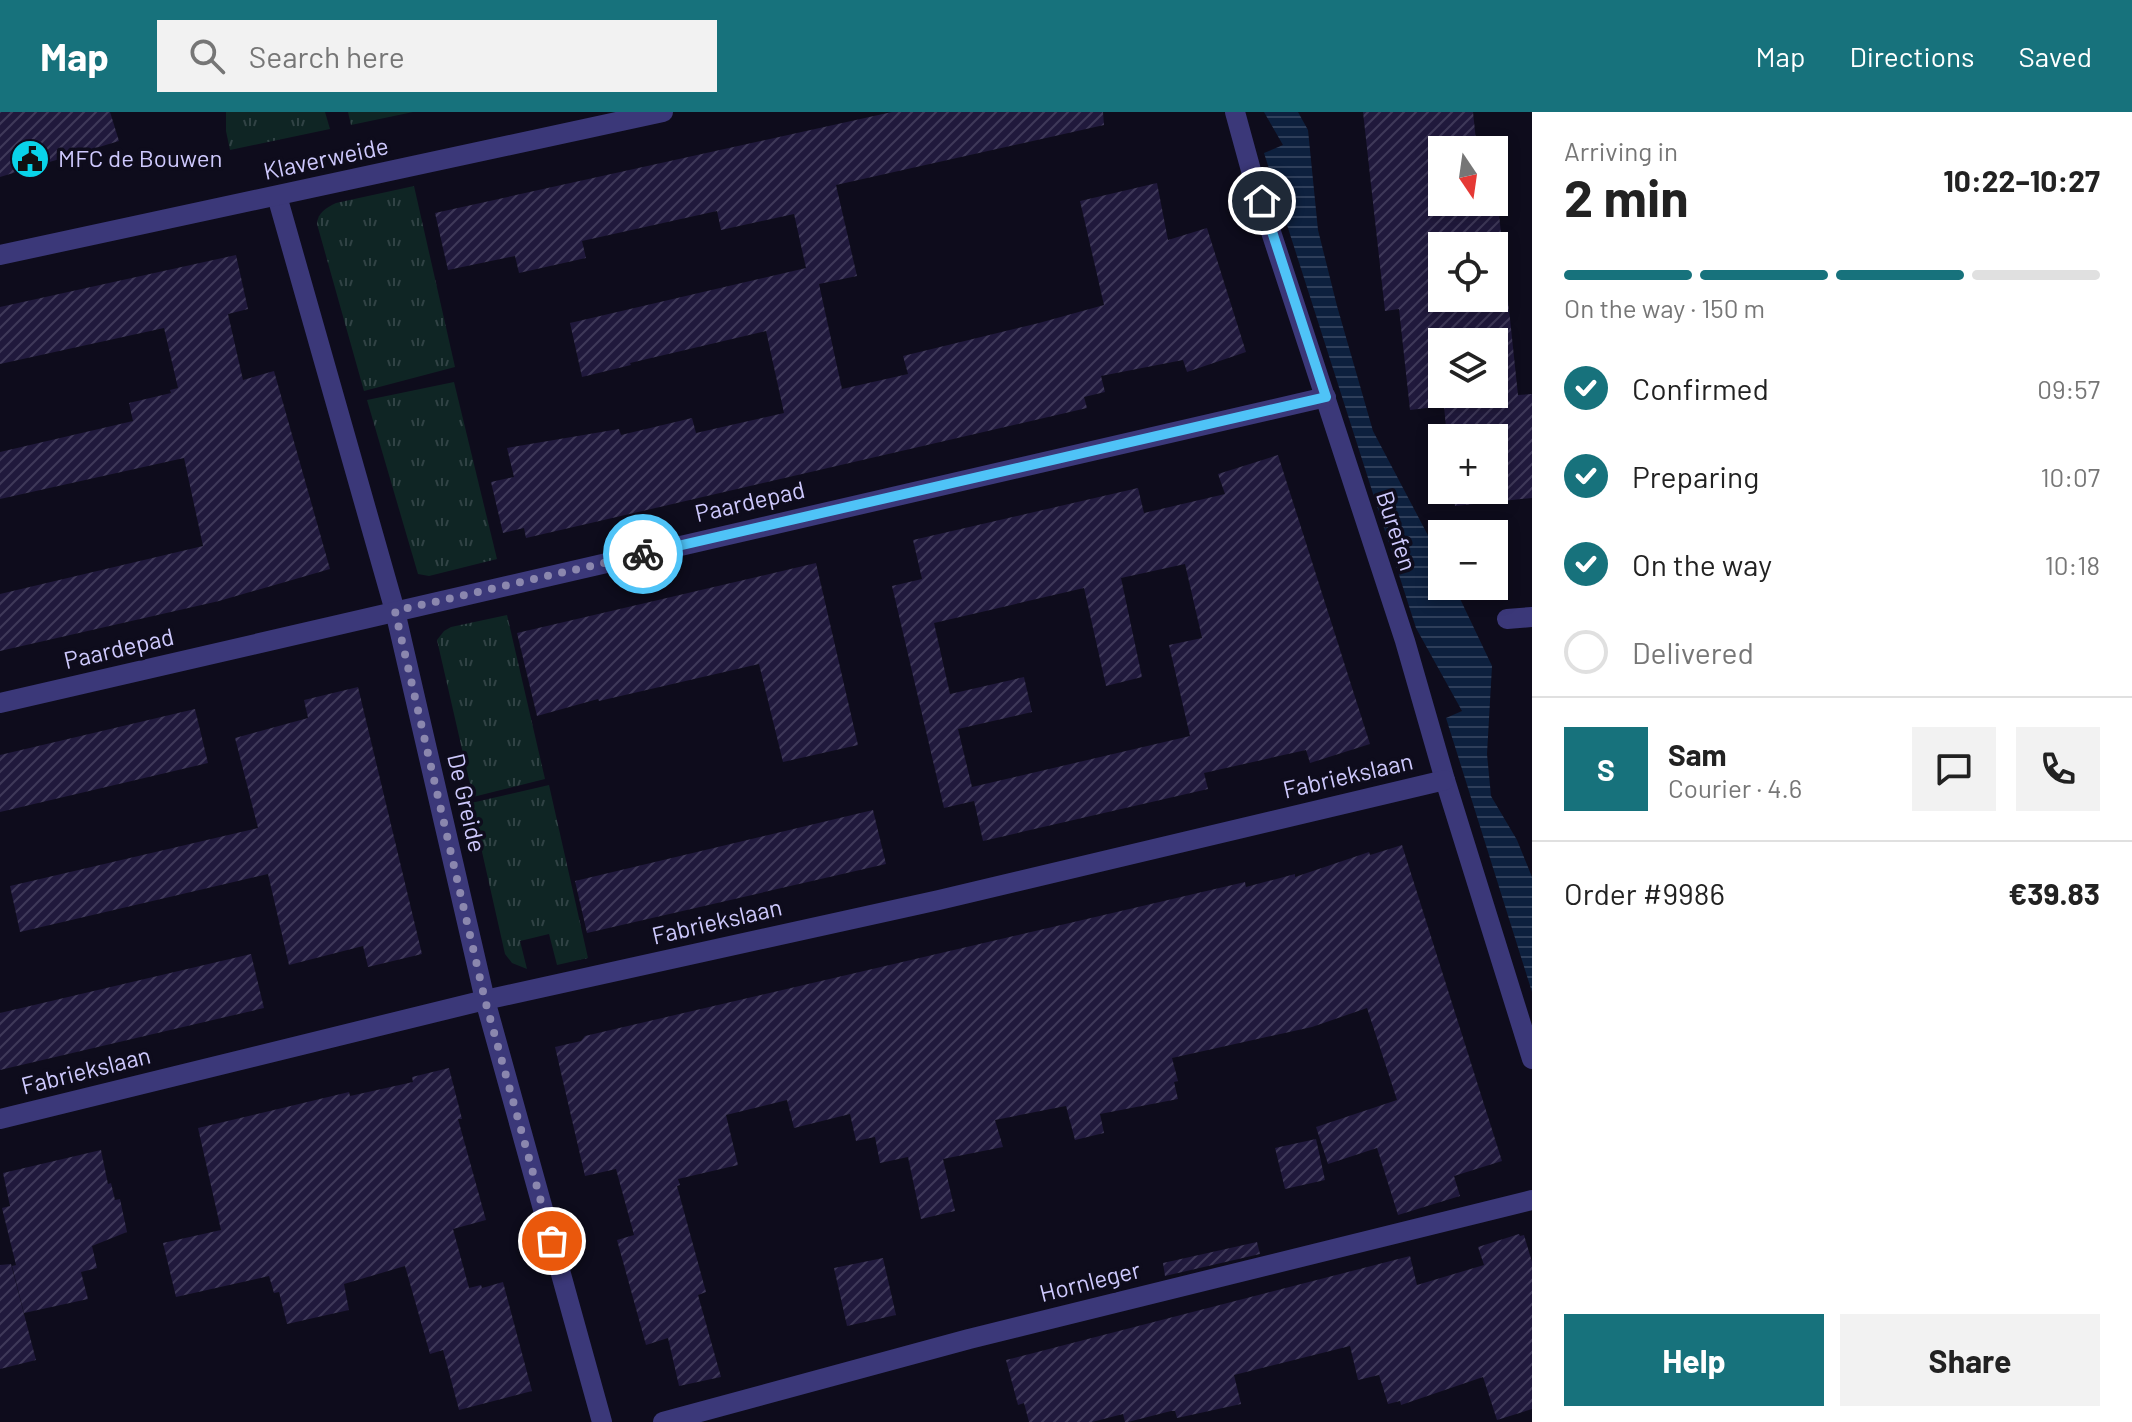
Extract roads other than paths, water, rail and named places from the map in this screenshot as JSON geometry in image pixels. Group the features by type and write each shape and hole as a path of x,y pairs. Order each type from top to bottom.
{"street":[{"name":"Klaverweide","path":"0,255 663,112"},
{"name":"Burefen","path":"1235,112 1252,174 1405,641 1532,1059"},
{"name":"De Greide","path":"277,196 395,611 485,1000 602,1422"},
{"name":"Paardepad","path":"0,703 1326,397"},
{"path":"1507,619 1532,617"},
{"name":"Fabriekslaan","path":"0,1119 485,1000 939,900 1445,780"},
{"name":"Hornleger","path":"663,1422 969,1339 1532,1200"}],"water":[{"path":"1264,112 1298,112 1308,130 1318,230 1373,431 1428,535 1428,600 1461,600 1492,666 1487,754 1491,796 1517,840 1532,877 1532,992 1446,718 1462,711 1416,628 1264,153 1283,145"}],"place":[{"name":"MFC de Bouwen","path":"30,159"}]}
